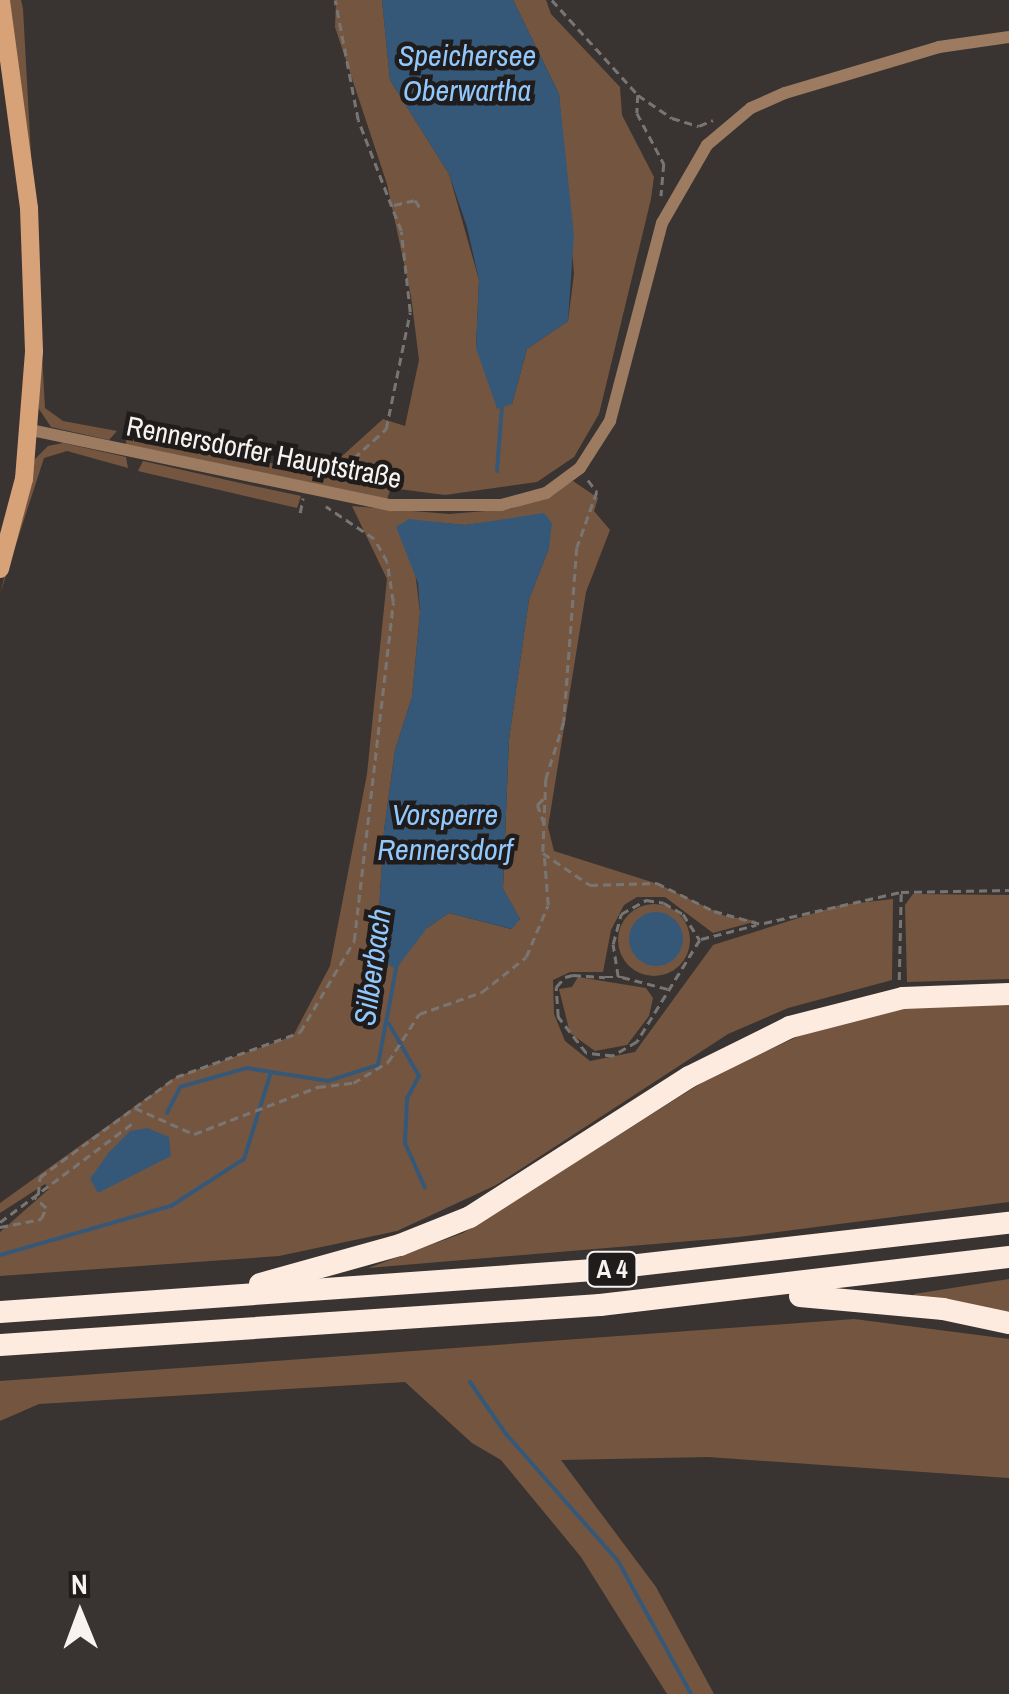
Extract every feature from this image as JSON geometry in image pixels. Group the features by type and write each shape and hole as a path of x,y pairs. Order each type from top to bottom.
{"highway":[{"path":"214,1297 436,1232 534,1180 722,1059 825,1015 903,998 1009,994"},
{"name":"A 4","path":"0,1312 666,1264 1009,1223"},
{"name":"A 4","path":"0,1345 747,1291 1009,1257"},
{"path":"747,1291 943,1309 1009,1323"}],"street":[{"path":"0,568 31,430 33,254 1,0"},
{"name":"Rennersdorfer Hauptstraße","path":"31,430 305,490 425,508 501,505 546,493 580,468 610,421 671,200 706,145 751,108 856,70 1009,37"}],"path":[{"path":"330,484 311,479 344,468 386,429 407,345 410,312 393,205 358,120 335,0"},
{"path":"552,0 638,95 699,126 735,107 751,108"},
{"path":"638,95 637,113 664,164 659,202"},
{"path":"393,205 415,200 421,208"},
{"path":"133,1107 194,1134 318,1087 353,1083 388,1062 419,1014 482,992 526,957 548,905 543,853 546,797 564,722 578,548 597,492 580,468"},
{"path":"36,1196 40,1178 176,1076 300,1032 351,948 362,914 362,850 375,802 393,602 387,562 374,539 305,490 300,513"},
{"path":"544,824 538,805 546,797"},
{"path":"543,853 590,885 657,882 714,911 761,924"},
{"path":"668,990 618,978 573,975 556,988 558,1017 586,1054 625,1052 668,990 700,940 901,892 1009,890"},
{"path":"901,892 898,971 903,998"},
{"path":"618,978 615,926 633,904 646,900 676,908 700,940"},
{"path":"0,1225 132,1123"},
{"path":"0,1225 41,1219 46,1208 36,1196"}],"shaded area":[{"path":"6,0 21,0 23,9 45,408 63,421 117,431 109,440 51,427 39,409"},
{"path":"336,0 382,0 390,80 449,174 479,280 476,348 512,404 527,349 568,321 574,274 559,94 513,0 546,0 551,14 620,87 622,115 654,177 651,199 599,414 574,457 537,482 445,495 391,488 387,499 126,444 127,432 294,468 341,457 383,419 405,426 419,360 411,296 387,184 335,27"},
{"path":"63,443 126,457 128,468 67,451 44,458 0,594 34,460 48,446"},
{"path":"143,461 301,496 297,508 138,471"},
{"path":"573,481 598,498 594,511 610,530 586,592 548,827 554,851 658,884 725,916 757,921 713,933 665,897 637,897 624,905 611,930 603,972 570,972 553,980 554,1014 565,1041 590,1061 635,1052 713,945 840,905 893,899 892,980 788,1008 728,1034 496,1185 397,1231 279,1256 0,1276 0,1232 49,1189 45,1184 0,1213 0,1203 176,1077 293,1036 330,966 367,774 387,579 352,506 449,514 511,509","holes":["409,520 465,525 505,520 549,548 529,599 509,739 503,889 520,919 511,929 449,913 427,928 378,926 384,831 395,750 412,697 420,613"]},
{"path":"913,894 1009,895 1009,979 907,982 905,905"},
{"path":"654,904 680,914 690,940 680,966 654,976 628,966 618,940 628,914"},
{"path":"578,977 646,988 653,998 649,1016 627,1045 595,1051 570,1033 559,989 572,987"},
{"path":"1009,1004 1009,1202 738,1237 368,1268 463,1233 714,1075 812,1030 907,1008"},
{"path":"1009,1279 1009,1312 913,1297 914,1294"},
{"path":"854,1319 1009,1339 1009,1478 708,1457 561,1460 656,1587 714,1694 667,1694 581,1557 501,1460 472,1443 405,1382 39,1404 0,1421 0,1381"}],"water":[{"name":"Speichersee Oberwartha","path":"382,0 513,0 559,94 574,235 568,321 527,349 512,404 497,409 476,348 479,280 467,227 449,174 390,80"},
{"name":"Vorsperre Rennersdorf","path":"544,513 552,523 549,548 529,599 509,739 503,888 520,919 512,929 449,913 427,928 396,969 381,961 378,926 384,831 395,750 412,697 420,613 418,583 396,527 409,519 465,525"},
{"path":"656,912 675,920 683,939 675,958 656,966 637,958 629,939 637,920"},
{"path":"147,1128 169,1137 171,1156 98,1193 90,1179 109,1152 130,1131"}],"waterway":[{"name":"Silberbach","path":"497,471 502,406"},
{"name":"Silberbach","path":"0,1255 171,1206 244,1159 271,1072 328,1081 378,1065 397,963"},
{"path":"389,1024 419,1076 407,1099 405,1143 425,1188"},
{"path":"167,1113 180,1087 247,1068 271,1072"},
{"path":"470,1382 506,1434 618,1561 691,1694"}]}
